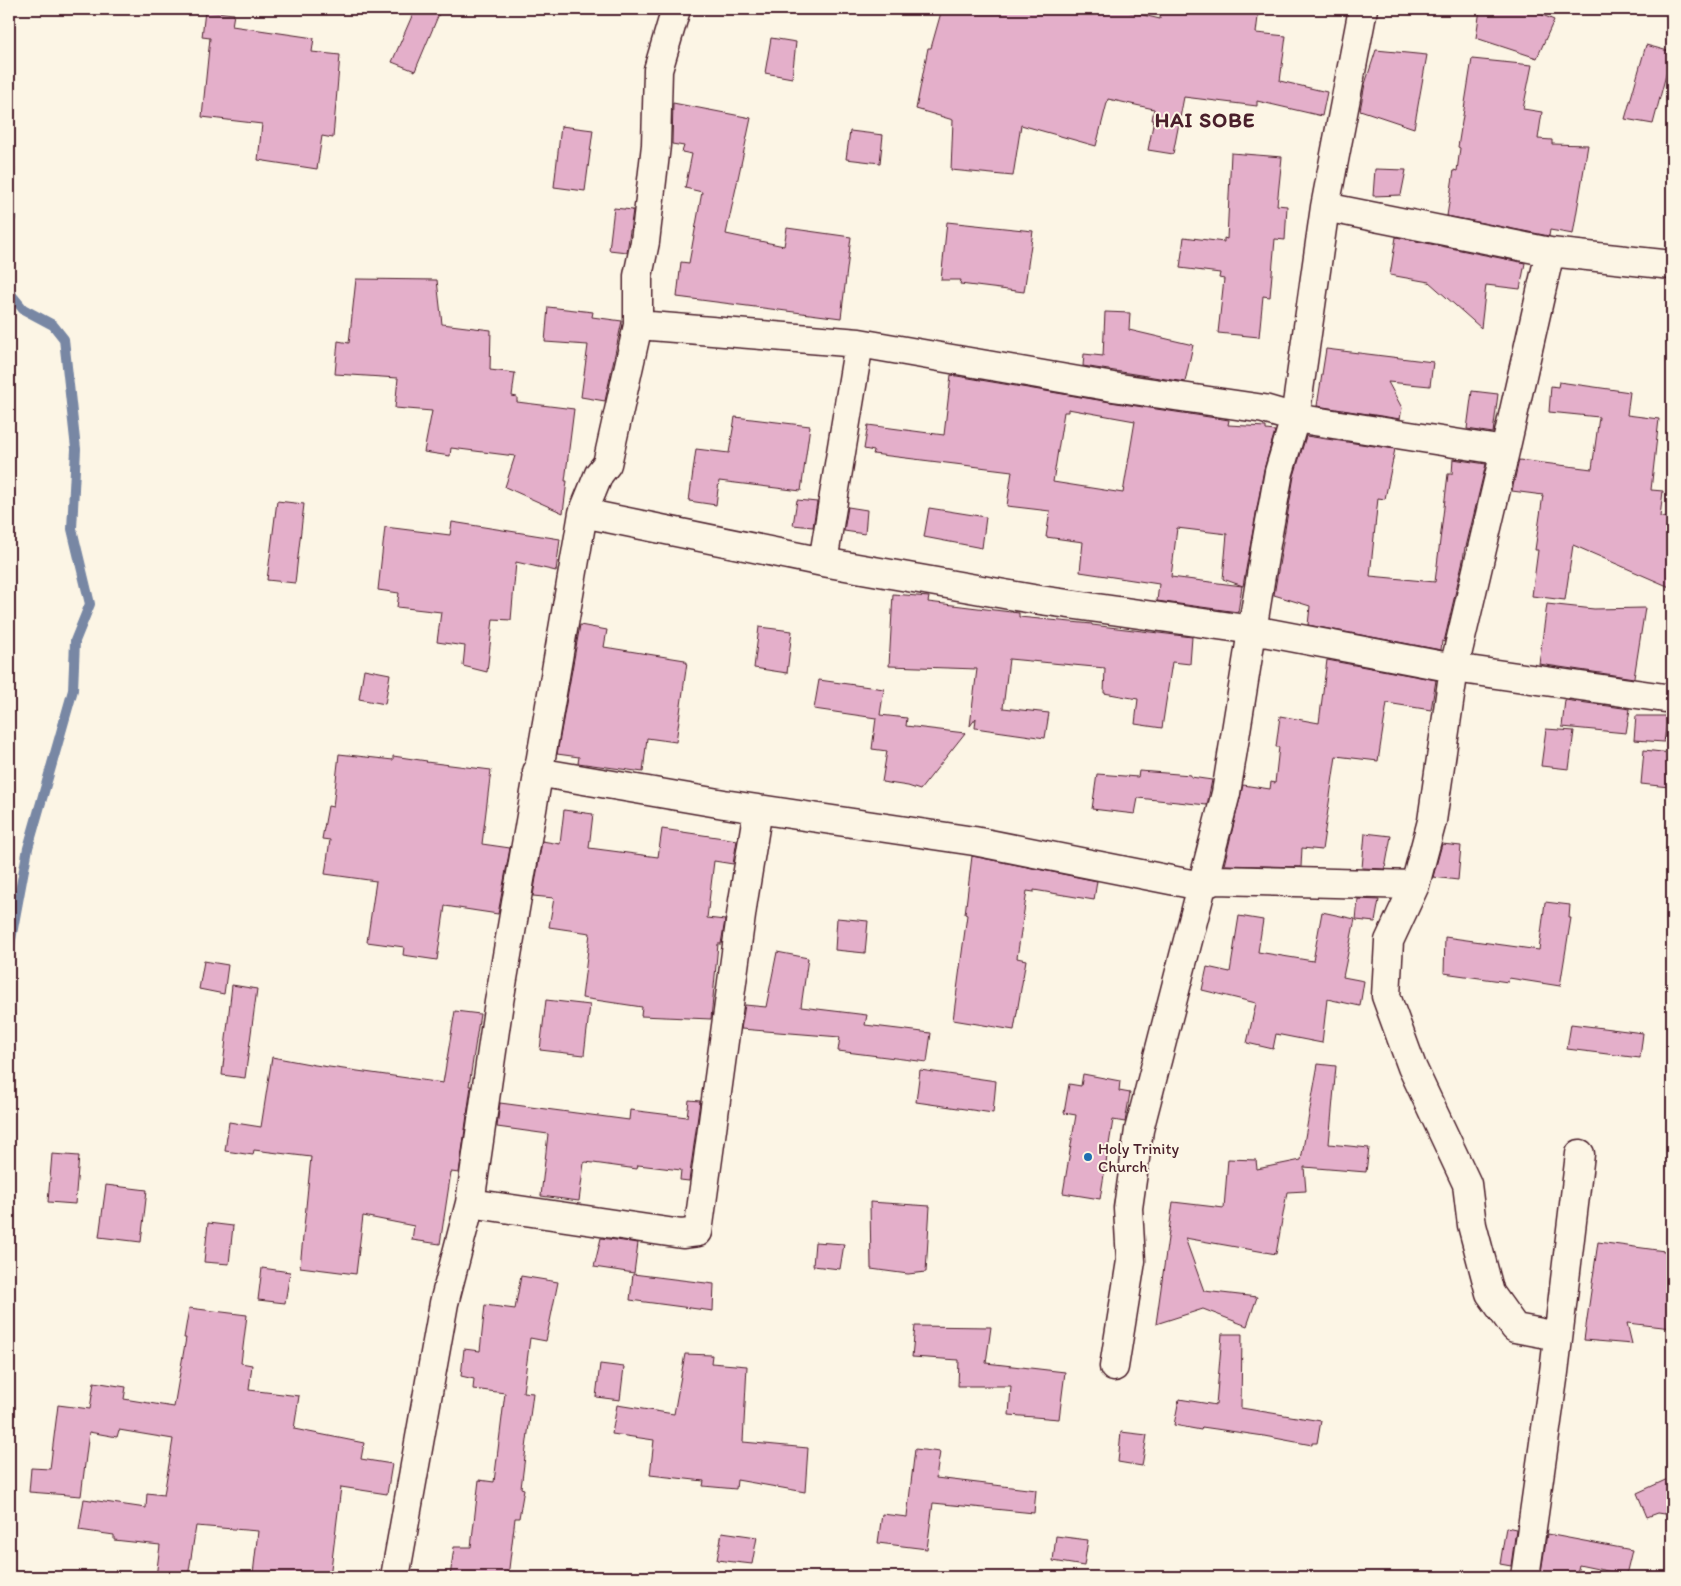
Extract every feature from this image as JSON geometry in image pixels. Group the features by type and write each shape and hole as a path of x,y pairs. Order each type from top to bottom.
{"street":[{"path":"395,1577 444,1303 470,1203 498,1002 583,514 598,474 607,464 638,325 638,276 645,242 656,145 658,70 676,9"},
{"path":"1114,1367 1131,1261 1128,1208 1139,1130 1226,793 1266,544 1279,472 1295,418 1325,207 1363,9"},
{"path":"1325,207 1550,252 1672,265"},
{"path":"1550,252 1454,668 1432,822 1416,885 1389,941 1386,996 1412,1067 1467,1184 1472,1225 1490,1293 1515,1328 1558,1336"},
{"path":"638,325 859,343 1113,387 1264,409 1295,418 1505,451"},
{"path":"823,562 859,343"},
{"path":"583,514 823,562 1033,599 1253,630 1454,668 1672,699"},
{"path":"537,772 758,809 974,841 1201,886 1216,880 1416,885"},
{"path":"470,1203 682,1234 698,1232 743,901 758,809"},
{"path":"1525,1577 1558,1336 1580,1154"}],"building":[{"path":"415,9 441,9 415,71 392,62"},
{"path":"942,9 1118,9 1160,19 1161,9 1259,9 1256,33 1286,36 1280,81 1327,92 1322,116 1257,101 1257,106 1184,97 1173,154 1148,150 1154,120 1152,120 1154,109 1108,99 1096,146 1021,125 1013,176 951,170 953,120 916,109 928,48 931,48"},
{"path":"1480,9 1529,9 1554,20 1537,58 1476,38"},
{"path":"205,11 234,14 232,26 314,38 312,52 340,55 333,138 322,136 317,169 258,160 262,124 202,117 210,38 202,37"},
{"path":"771,38 796,42 792,78 765,73"},
{"path":"1646,45 1672,52 1653,124 1625,119"},
{"path":"1376,50 1427,55 1414,128 1360,110 1365,84"},
{"path":"1472,59 1532,65 1523,109 1542,112 1538,139 1552,140 1552,144 1588,145 1573,234 1550,230 1549,236 1447,216 1454,170 1457,171 1460,148 1458,147"},
{"path":"673,103 751,118 726,234 784,246 787,228 851,237 841,318 677,297 681,262 689,263 702,192 685,188 692,154 682,152 684,146 672,144"},
{"path":"561,126 593,130 585,191 554,187"},
{"path":"850,131 883,135 880,163 846,159"},
{"path":"1231,153 1282,157 1277,205 1287,206 1285,240 1275,239 1270,297 1263,296 1259,337 1218,333 1224,279 1219,278 1220,273 1180,268 1184,237 1224,242 1224,238 1227,239"},
{"path":"1375,169 1406,170 1401,195 1373,196"},
{"path":"614,208 633,210 627,252 609,250"},
{"path":"947,222 1033,231 1024,292 960,284 961,280 941,280"},
{"path":"1396,237 1525,263 1520,289 1486,285 1481,328 1429,282 1390,275"},
{"path":"356,279 437,280 442,324 491,330 490,370 515,373 512,396 517,397 517,402 574,409 563,513 505,487 515,456 451,448 450,456 424,452 432,411 395,408 398,378 335,374 338,341 349,343"},
{"path":"548,307 593,312 592,317 622,321 605,401 581,397 588,345 545,342"},
{"path":"1105,312 1130,313 1129,330 1193,345 1185,382 1083,366 1084,354 1103,356"},
{"path":"1326,349 1433,362 1430,386 1388,382 1402,408 1400,419 1317,406"},
{"path":"951,375 1229,420 1228,425 1266,427 1266,430 1275,431 1264,469 1243,586 1223,579 1227,534 1177,528 1171,577 1242,586 1238,612 1157,601 1159,584 1080,572 1083,542 1046,537 1050,511 1007,506 1012,471 873,454 874,451 864,449 868,425 944,435","holes":["1068,409 1135,421 1123,493 1053,482 1064,412 1068,412"]},
{"path":"1559,382 1630,392 1627,415 1659,419 1651,490 1663,491 1660,517 1672,518 1672,588 1573,545 1565,600 1532,596 1538,550 1535,550 1543,495 1512,491 1519,460 1592,469 1599,417 1549,412 1551,386 1558,387"},
{"path":"1472,391 1498,394 1493,433 1467,429"},
{"path":"735,417 810,426 801,491 719,481 716,505 689,501 696,449 729,453"},
{"path":"1306,436 1395,449 1385,499 1378,498 1370,576 1435,582 1448,474 1452,474 1453,459 1486,464 1441,650 1308,625 1310,606 1274,595 1294,476"},
{"path":"797,500 817,502 813,527 793,525"},
{"path":"277,501 304,504 295,583 267,580"},
{"path":"848,507 867,510 865,534 844,531"},
{"path":"929,508 986,517 982,548 924,537"},
{"path":"452,522 560,539 556,571 516,562 511,620 493,619 487,672 463,666 465,646 437,642 441,612 397,607 399,593 378,590 385,527 450,535"},
{"path":"893,594 929,597 928,602 1019,613 1019,617 1192,637 1190,664 1172,662 1162,728 1135,724 1138,699 1104,693 1105,668 1009,659 1003,708 1049,713 1045,738 975,728 976,718 970,726 977,669 889,666"},
{"path":"1547,604 1594,609 1645,608 1634,678 1539,664"},
{"path":"580,625 607,630 604,647 685,660 684,662 687,662 676,742 647,738 643,772 578,763 579,757 557,754"},
{"path":"759,627 792,631 787,673 754,668"},
{"path":"1327,660 1436,680 1431,710 1387,703 1378,761 1336,756 1322,850 1302,848 1301,867 1224,865 1243,785 1270,789 1271,782 1275,783 1279,747 1276,747 1280,716 1319,723"},
{"path":"364,669 390,674 385,704 359,699"},
{"path":"819,680 884,689 880,715 907,718 906,726 965,733 920,790 882,782 887,751 872,749 876,718 814,709"},
{"path":"1565,700 1630,709 1626,733 1562,727"},
{"path":"1636,716 1668,716 1664,742 1634,740"},
{"path":"1546,729 1574,731 1569,769 1541,766"},
{"path":"1644,750 1671,753 1669,787 1641,784"},
{"path":"339,754 393,760 393,756 491,770 482,844 510,848 498,914 445,906 437,960 403,955 404,947 367,942 376,881 325,874 330,840 322,839 328,806 333,807"},
{"path":"1139,771 1191,775 1191,777 1212,780 1207,805 1138,798 1135,814 1092,809 1097,774 1138,777"},
{"path":"564,810 593,814 589,848 658,857 662,829 737,840 733,864 714,861 707,918 725,920 721,944 718,944 711,1019 641,1016 642,1007 582,998 590,933 549,927 554,898 533,896 542,841 560,844"},
{"path":"1365,833 1391,836 1385,869 1362,868"},
{"path":"1442,844 1461,846 1458,880 1433,877"},
{"path":"972,856 1097,881 1094,900 1034,890 1034,892 1027,891 1017,958 1026,960 1014,1030 953,1020 967,915 965,914"},
{"path":"1358,899 1379,900 1375,922 1356,920"},
{"path":"1545,902 1570,905 1569,918 1571,918 1560,986 1509,978 1508,982 1444,973 1445,937 1539,950"},
{"path":"1322,912 1355,919 1343,977 1364,981 1360,1006 1327,999 1322,1043 1276,1034 1273,1049 1247,1043 1256,1003 1202,990 1207,967 1230,972 1239,916 1263,920 1258,952 1313,961"},
{"path":"837,918 868,921 865,953 835,950"},
{"path":"777,952 808,958 801,1007 867,1015 865,1025 931,1033 927,1062 838,1051 840,1037 741,1029 745,1005 766,1007"},
{"path":"204,961 228,965 224,994 199,989"},
{"path":"232,985 257,989 245,1078 222,1075"},
{"path":"546,1000 590,1005 584,1055 540,1050"},
{"path":"455,1011 480,1014 459,1173 451,1172 440,1244 412,1240 414,1226 363,1216 356,1274 300,1267 311,1157 254,1150 253,1155 225,1151 229,1122 261,1127 272,1057 443,1083"},
{"path":"1571,1024 1643,1033 1640,1058 1567,1049"},
{"path":"1318,1064 1336,1066 1329,1144 1369,1148 1366,1172 1304,1167 1306,1191 1287,1192 1276,1254 1185,1238 1204,1291 1257,1297 1247,1326 1203,1309 1156,1324 1173,1202 1224,1208 1228,1159 1256,1160 1257,1169 1301,1160"},
{"path":"920,1070 996,1081 993,1113 916,1102"},
{"name":"Holy Trinity Church","path":"1083,1074 1120,1081 1119,1091 1130,1093 1125,1122 1113,1120 1100,1199 1063,1193 1076,1115 1064,1113 1069,1084 1081,1086"},
{"path":"689,1100 700,1101 689,1181 680,1180 681,1170 638,1165 637,1169 586,1162 584,1163 579,1201 541,1196 548,1134 497,1127 500,1103 629,1120 630,1110 687,1117"},
{"path":"52,1154 79,1156 75,1204 48,1202"},
{"path":"106,1185 147,1190 141,1242 99,1237"},
{"path":"870,1202 930,1206 926,1272 908,1274 871,1269"},
{"path":"208,1223 233,1226 229,1264 204,1262"},
{"path":"601,1238 638,1243 634,1273 594,1267"},
{"path":"815,1242 844,1244 840,1269 813,1266"},
{"path":"1598,1242 1672,1252 1672,1328 1627,1323 1632,1344 1584,1340"},
{"path":"262,1268 290,1272 285,1303 258,1300"},
{"path":"633,1274 714,1284 713,1311 630,1300"},
{"path":"521,1276 558,1282 546,1341 530,1338 523,1392 533,1393 521,1488 524,1489 519,1518 515,1518 508,1577 450,1577 454,1547 471,1547 479,1480 494,1482 505,1393 473,1389 474,1379 461,1376 464,1349 480,1351 485,1305 515,1309"},
{"path":"189,1308 247,1315 241,1363 252,1365 249,1390 299,1396 294,1429 364,1443 361,1459 392,1464 387,1494 341,1487 330,1577 276,1577 253,1574 258,1531 196,1526 188,1577 156,1577 160,1545 114,1540 114,1535 79,1530 84,1499 146,1508 147,1493 164,1495 173,1439 119,1430 117,1437 89,1432 81,1496 29,1492 31,1468 50,1469 58,1405 90,1409 94,1382 126,1387 124,1399 174,1407 186,1338 184,1338"},
{"path":"915,1326 991,1327 986,1363 1065,1372 1059,1419 1009,1415 1011,1386 958,1386 959,1360 912,1357"},
{"path":"1222,1334 1242,1334 1241,1408 1321,1421 1317,1443 1312,1443 1312,1445 1202,1427 1201,1430 1174,1425 1179,1399 1216,1405"},
{"path":"685,1354 712,1355 711,1363 747,1366 743,1442 808,1448 805,1492 737,1480 736,1489 703,1486 704,1481 650,1475 654,1440 612,1434 617,1405 674,1414"},
{"path":"600,1364 624,1367 620,1400 596,1397"},
{"path":"1121,1432 1147,1435 1142,1466 1118,1462"},
{"path":"915,1449 940,1452 936,1478 1036,1490 1034,1513 933,1503 927,1549 878,1543 882,1514 907,1517"},
{"path":"1672,1477 1672,1515 1658,1513 1647,1517 1637,1493"},
{"path":"1506,1527 1516,1529 1511,1566 1500,1564"},
{"path":"722,1532 757,1537 752,1564 717,1560"},
{"path":"1547,1534 1632,1550 1626,1575 1579,1565 1576,1577 1541,1572"},
{"path":"1056,1536 1088,1540 1084,1566 1053,1561"}],"waterway":[{"path":"9,103 11,218 9,223"},
{"path":"9,292 23,309 53,325 64,339 76,449 72,529 90,604 75,641 73,690 28,848 9,950"}],"place":[{"name":"Holy Trinity Church","path":"1088,1157"}],"district":[{"name":"HAI SOBE","path":"1205,120"}]}
